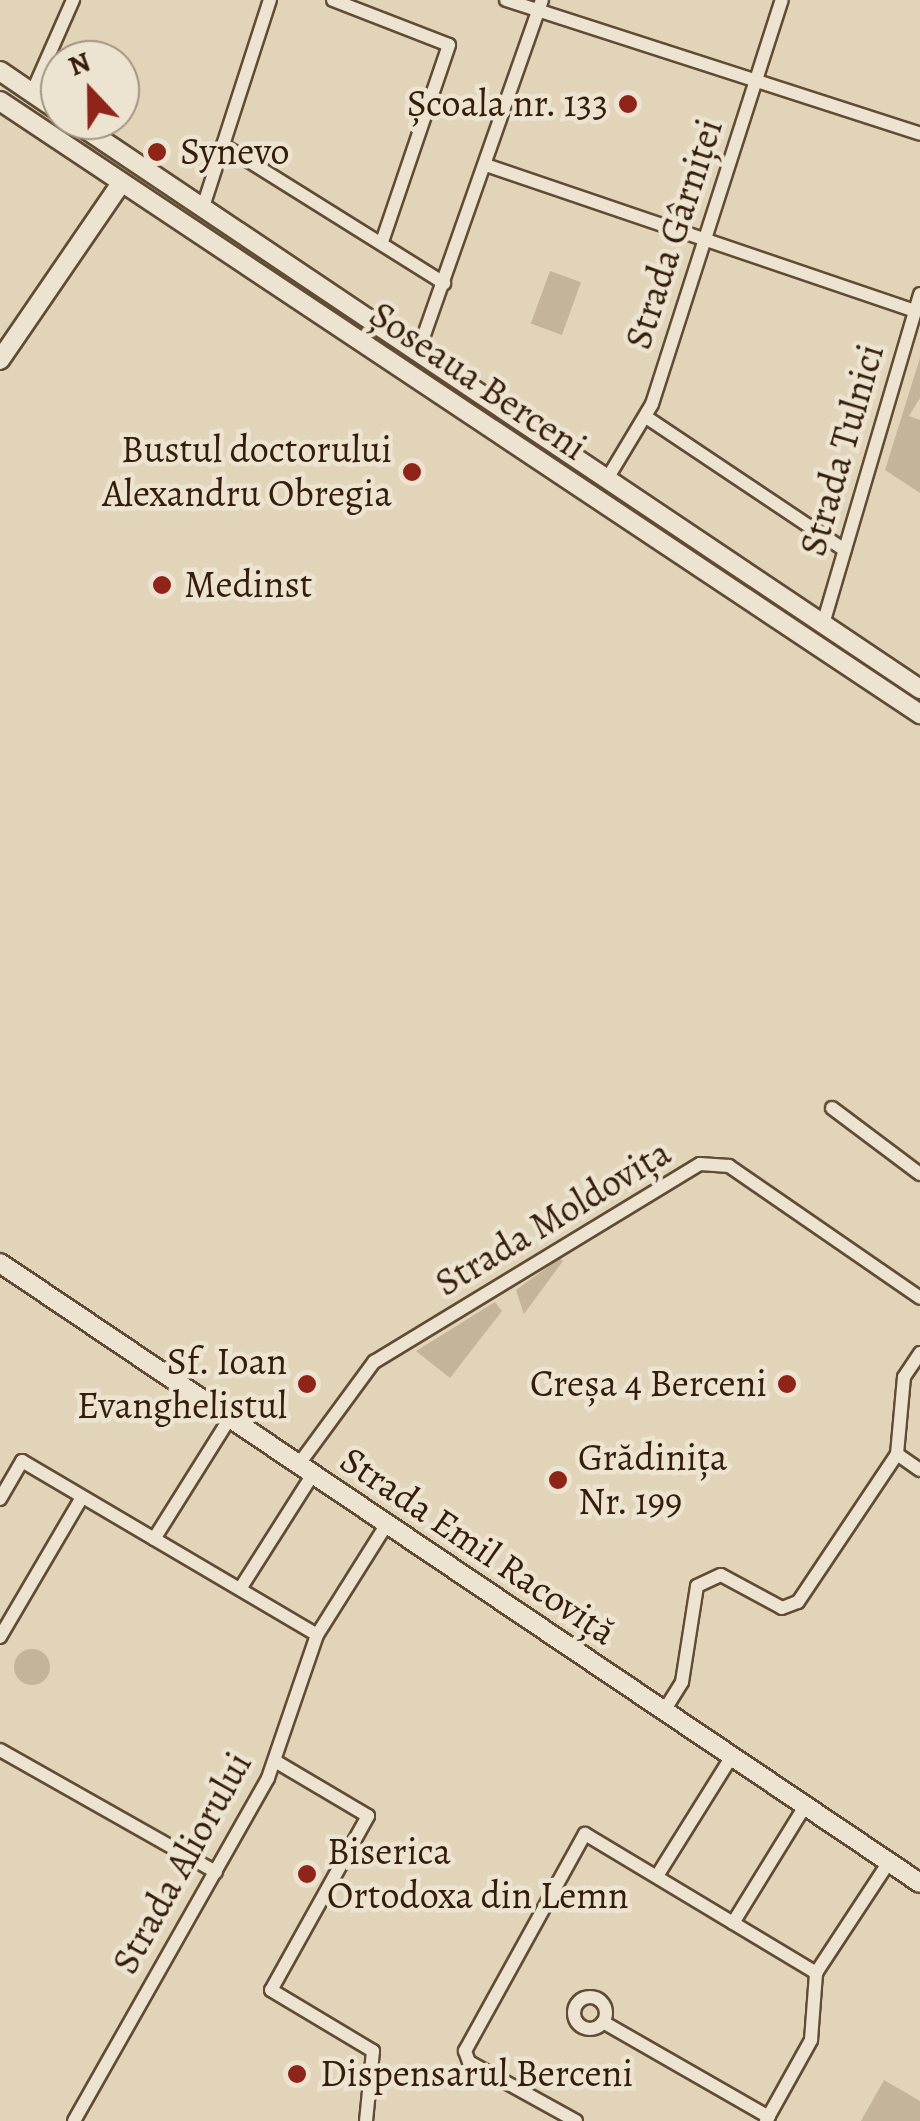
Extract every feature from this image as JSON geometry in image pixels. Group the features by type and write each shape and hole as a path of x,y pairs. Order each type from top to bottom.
{"main road":[{"path":"0,71 40,98"},
{"name":"Șoseaua Berceni","path":"0,101 920,714"},
{"name":"Șoseaua Berceni","path":"102,140 920,689"},
{"path":"0,360 121,182"},
{"path":"455,406 468,386"},
{"path":"653,536 665,518"},
{"name":"Strada Emil Racoviță","path":"0,1263 920,1883"}],"street":[{"path":"32,93 73,0"},
{"path":"203,207 270,0"},
{"path":"333,0 449,45 382,242"},
{"path":"506,0 541,5 920,134"},
{"name":"Strada Gârniței","path":"607,479 646,417 782,0"},
{"path":"418,352 541,5"},
{"path":"223,145 444,283"},
{"path":"486,165 915,310"},
{"name":"Strada Tulnici","path":"823,624 913,341 920,294"},
{"path":"646,417 844,550"},
{"path":"832,1108 920,1174"},
{"name":"Strada Moldovița","path":"240,1590 306,1470 371,1364 700,1164 729,1166 920,1298"},
{"path":"664,1711 682,1682 696,1586 726,1576 776,1606 794,1606 896,1454 904,1377 920,1354"},
{"path":"154,1539 230,1418"},
{"path":"896,1454 920,1470"},
{"path":"0,1499 22,1462 317,1634"},
{"path":"0,1637 82,1497"},
{"name":"Strada Aliorului","path":"74,2121 276,1761 317,1634 388,1524"},
{"path":"0,1750 216,1872"},
{"path":"657,1876 732,1756"},
{"path":"276,1761 368,1816 271,1990 372,2050 366,2121"},
{"path":"733,1923 806,1806"},
{"path":"576,2121 469,2062 466,2051 585,1834 816,1974"},
{"path":"603,2022 768,2119 810,2040 816,1974 889,1862"}],"shaded area":[{"path":"550,271 581,282 562,335 531,324"},
{"path":"920,358 920,398 909,416 920,420 920,493 885,470"},
{"path":"560,1258 563,1261 524,1314 516,1290"},
{"path":"495,1302 502,1311 450,1378 416,1351"},
{"path":"32,1649 45,1654 50,1667 45,1680 32,1685 19,1680 14,1667 19,1654"},
{"path":"884,2080 920,2101 920,2121 861,2121"}],"place":[{"name":"Școala nr. 133","path":"628,104"},
{"name":"Synevo","path":"157,152"},
{"name":"Bustul doctorului Alexandru Obregia","path":"412,472"},
{"name":"Medinst","path":"162,585"},
{"name":"Sf. Ioan Evanghelistul","path":"307,1384"},
{"name":"Creșa 4 Berceni","path":"787,1384"},
{"name":"Grădinița Nr. 199","path":"558,1480"},
{"name":"Biserica Ortodoxa din Lemn","path":"307,1874"},
{"name":"Dispensarul Berceni","path":"297,2074"}]}
